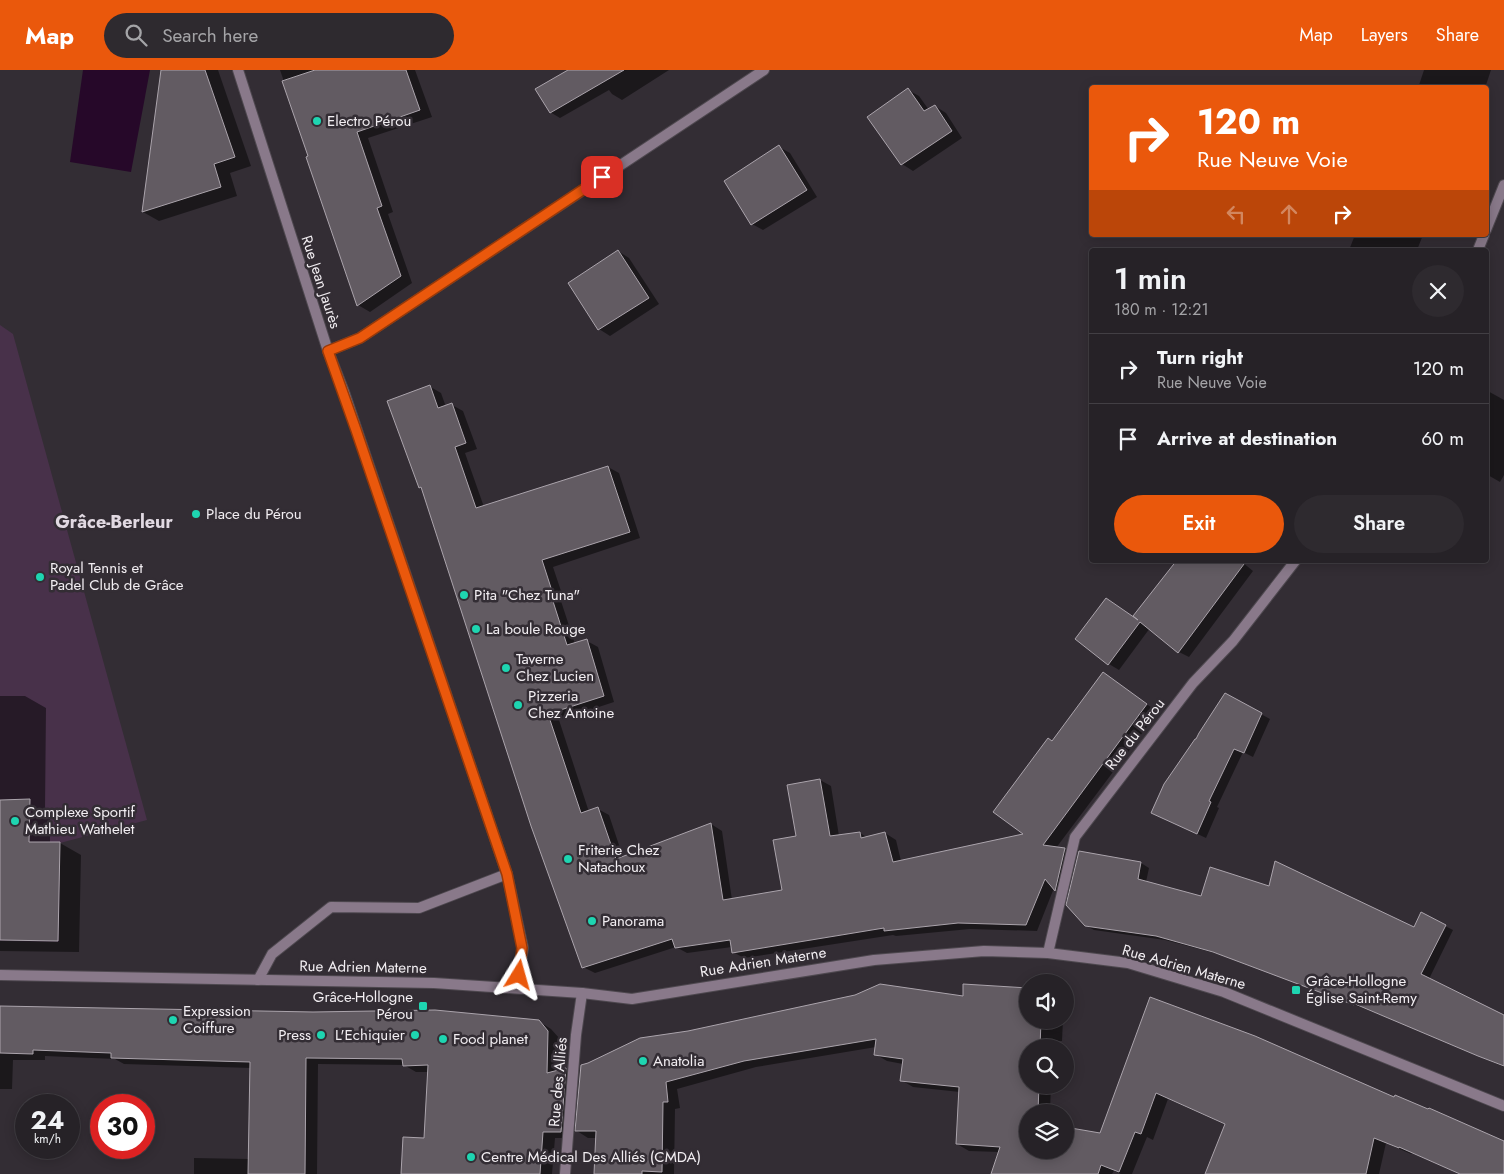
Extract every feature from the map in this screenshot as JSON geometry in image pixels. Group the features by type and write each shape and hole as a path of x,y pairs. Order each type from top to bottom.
{"street":[{"name":"Rue Jean Jaurès","path":"238,70 328,351 507,874 522,948 517,988"},
{"path":"328,351 360,338 764,70"},
{"path":"1489,222 1504,184"},
{"name":"Rue du Pérou","path":"1048,953 1075,836 1193,683 1233,642 1294,563"},
{"path":"258,980 272,954 331,906 418,908 507,874"},
{"name":"Rue Adrien Materne","path":"0,975 434,983 582,993 632,999 874,960 984,951 1048,953 1128,964 1224,992 1504,1106"},
{"name":"Rue des Alliés","path":"566,1174 576,1035 582,993"}],"shaded area":[{"path":"83,70 150,70 131,172 70,162"},
{"name":"Royal Tennis et Padel Club de Grâce","path":"0,325 13,334 147,820 60,843 59,942 0,941"}],"building":[{"path":"161,70 205,70 235,157 214,164 221,187 142,212"},
{"path":"315,70 406,70 420,110 357,132 382,206 377,208 401,276 357,306 282,81"},
{"path":"568,70 624,70 550,113 535,89"},
{"path":"908,88 924,111 935,105 952,131 901,165 867,117"},
{"path":"779,145 807,190 751,225 724,181"},
{"path":"618,250 649,298 598,330 568,283"},
{"path":"430,385 438,408 452,403 466,443 455,447 476,508 608,466 630,532 542,560 567,645 587,639 604,696 548,714 581,813 598,807 616,859 711,823 723,900 782,890 773,840 796,836 787,785 820,779 830,836 860,832 861,838 885,832 893,862 1023,834 993,812 1048,738 1052,741 1103,672 1147,704 1043,845 1065,848 1055,891 1045,879 1026,925 958,923 884,931 884,928 732,953 730,940 675,948 672,939 582,968 531,826 421,487 419,488 387,401"},
{"path":"1175,563 1245,563 1178,653 1140,622 1108,665 1075,639 1106,598 1138,620 1133,616"},
{"path":"1225,693 1262,713 1244,753 1234,749 1209,801 1211,802 1197,834 1151,813 1164,784 1196,739"},
{"name":"Complexe Sportif Mathieu Wathelet","path":"30,799 29,842 60,842 58,941 0,940 0,800"},
{"path":"1079,851 1141,862 1138,879 1201,896 1210,867 1269,886 1275,861 1414,927 1421,912 1446,925 1421,974 1504,1015 1504,1066 1355,1004 1213,952 1156,936 1085,926 1066,905"},
{"path":"880,984 963,996 963,984 1019,987 1019,1029 1041,1029 1040,1039 1019,1039 1019,1094 1039,1094 1038,1104 1019,1104 1019,1159 1074,1159 1074,1129 1100,1133 1150,997 1255,1036 1394,1097 1395,1095 1429,1108 1504,1141 1504,1174 1460,1174 1374,1138 1366,1174 1205,1174 1225,1124 1156,1093 1141,1134 1135,1132 1119,1172 1101,1165 1098,1174 991,1174 1000,1147 956,1144 959,1087 900,1081 903,1059 874,1055 876,1039 744,1061 666,1082 668,1102 663,1102 662,1172 642,1171 642,1174 594,1174 596,1131 575,1131 581,1065 640,1038 688,1031 855,995"},
{"path":"0,1006 313,1012 435,1010 539,1020 548,1031 547,1073 566,1068 561,1132 543,1132 540,1174 401,1174 403,1137 424,1138 428,1065 403,1066 402,1059 306,1058 305,1174 248,1174 250,1062 111,1058 111,1053 33,1050 33,1054 0,1053"}],"place":[{"name":"Electro Pérou","path":"317,121"},
{"name":"Place du Pérou","path":"196,514"},
{"name":"Royal Tennis et Padel Club de Grâce","path":"40,577"},
{"name":"Pita \"Chez Tuna\"","path":"464,595"},
{"name":"La boule Rouge","path":"476,629"},
{"name":"Taverne Chez Lucien","path":"506,668"},
{"name":"Pizzeria Chez Antoine","path":"518,705"},
{"name":"Complexe Sportif Mathieu Wathelet","path":"15,821"},
{"name":"Friterie Chez Natachoux","path":"568,859"},
{"name":"Panorama","path":"592,921"},
{"name":"Grâce-Hollogne Église Saint-Remy","path":"1296,990"},
{"name":"Grâce-Hollogne Pérou","path":"423,1006"},
{"name":"Expression Coiffure","path":"173,1020"},
{"name":"Press","path":"321,1035"},
{"name":"L'Echiquier","path":"415,1035"},
{"name":"Food planet","path":"443,1039"},
{"name":"Anatolia","path":"643,1061"},
{"name":"Centre Médical Des Alliés (CMDA)","path":"471,1157"}],"district":[{"name":"Grâce-Berleur","path":"114,522"}],"route":[{"path":"519,975 522,948 507,874 344,392 328,351 360,338 602,177"}]}
